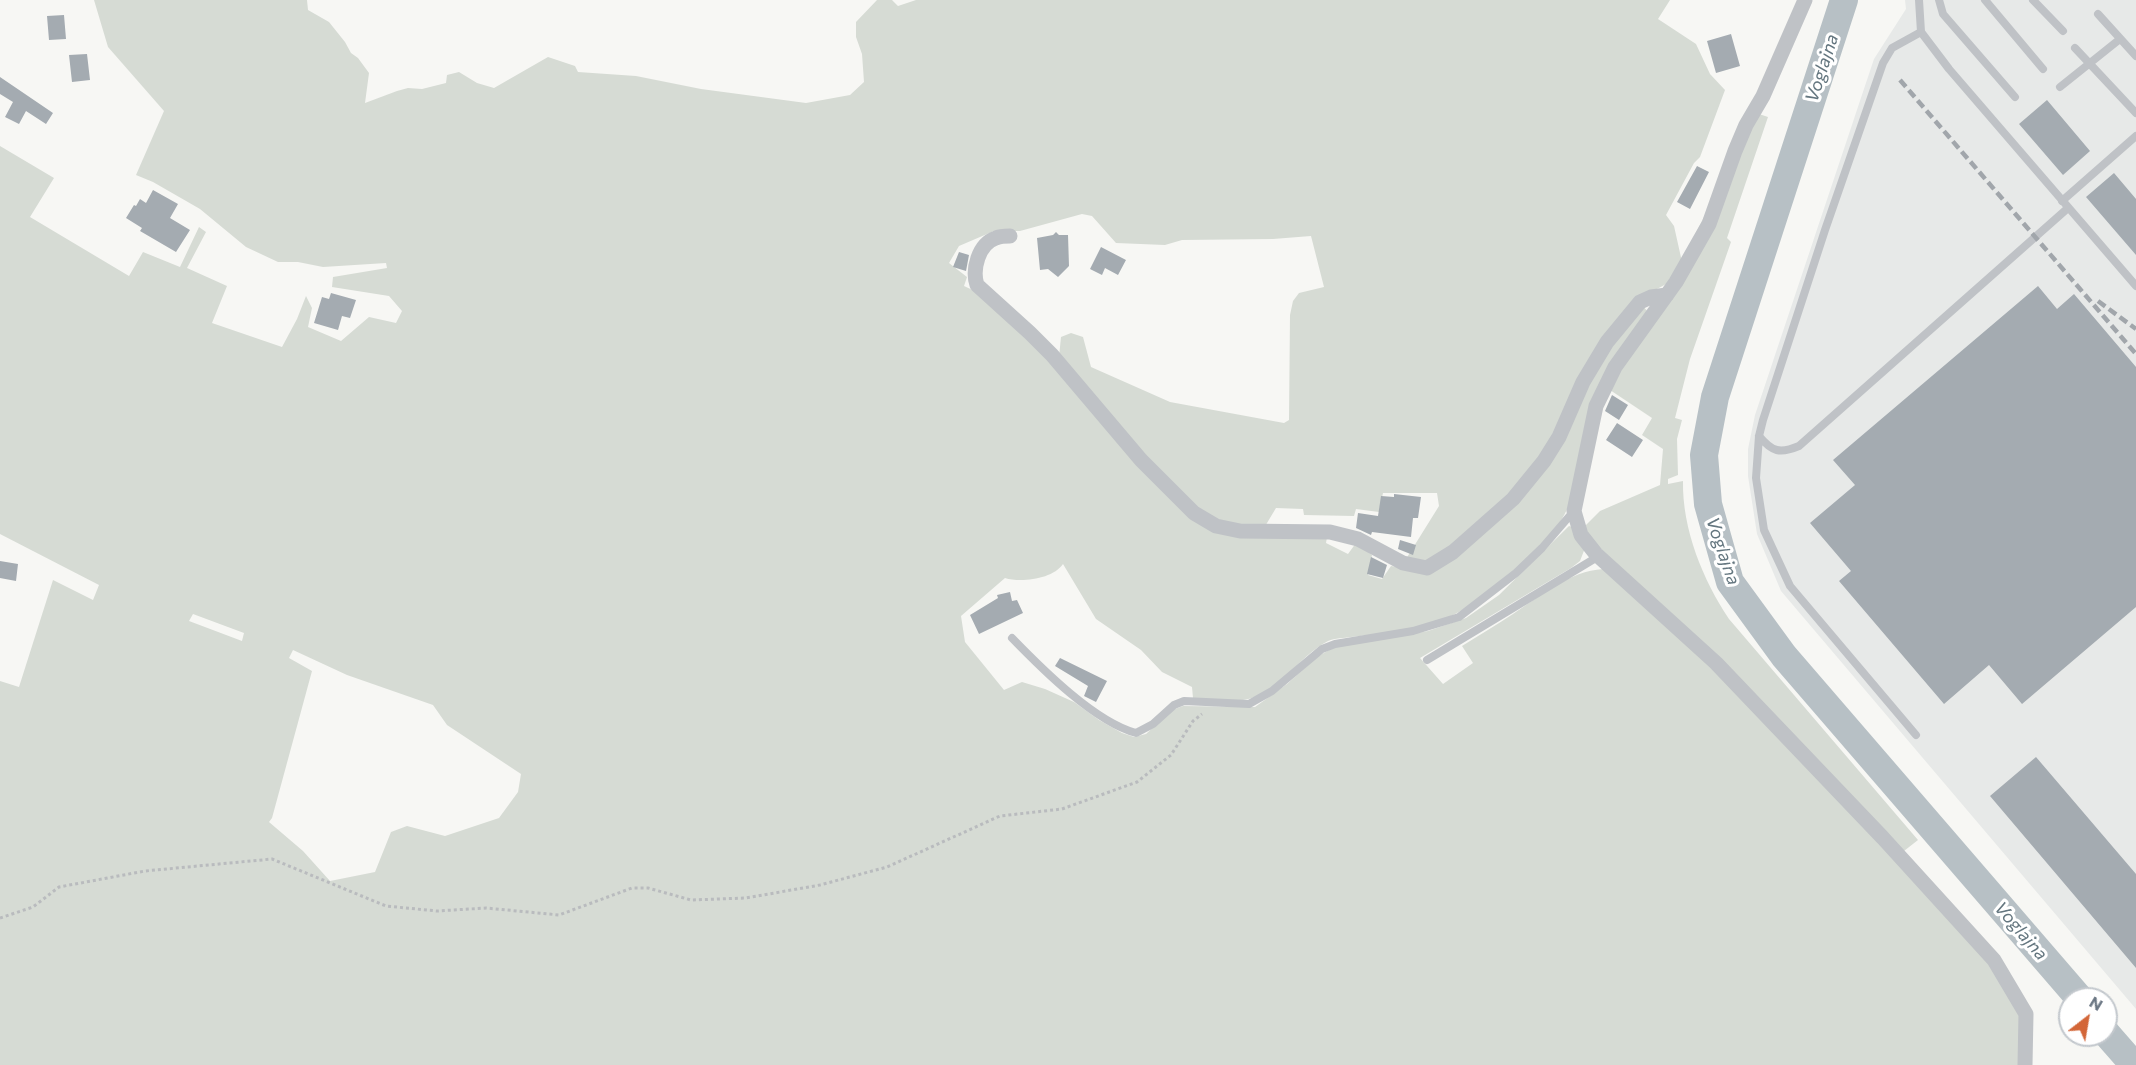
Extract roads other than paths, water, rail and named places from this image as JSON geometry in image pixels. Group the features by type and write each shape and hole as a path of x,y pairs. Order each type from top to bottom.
{"street":[{"path":"1804,0 1763,96 1746,125 1709,224 1667,295 1616,367 1596,406 1575,511 1581,535 1599,556 1716,663 1883,838 1994,960 2025,1014 2025,1065"},
{"path":"1010,236 994,238 978,256 975,277 977,285 1052,355 1141,460 1194,513 1216,525 1240,531 1330,532 1358,539 1403,563 1427,568 1453,552 1513,499 1544,461 1559,437 1583,382 1607,342 1640,302 1651,297 1667,295"}],"lane":[{"path":"1919,0 1921,32 1949,69 2136,286"},
{"path":"1939,0 1943,14 2015,97"},
{"path":"1985,0 2043,69"},
{"path":"2033,0 2063,31"},
{"path":"2098,15 2136,56"},
{"path":"1916,735 1790,586 1764,530 1756,478 1759,436 1821,241 1883,63 1892,48 1921,32"},
{"path":"2060,87 2120,39"},
{"path":"2075,48 2136,113"},
{"path":"2062,201 2136,136"},
{"path":"1759,436 1766,445 1775,450 1785,452 1799,446 2068,208"},
{"path":"1012,638 1076,699 1121,729 1136,733 1154,724 1174,705 1184,702 1248,704 1272,691 1322,649 1335,644 1413,631 1459,616 1516,573 1575,511"},
{"path":"1427,660 1599,556"}],"waterway":[{"name":"Voglajna","path":"1844,0 1715,397 1704,455 1708,504 1730,582 1784,656 2070,987"},
{"name":"Voglajna","path":"2118,1047 2134,1065"}],"railway":[{"path":"1900,80 2136,354"},
{"path":"2098,301 2136,329"}]}
